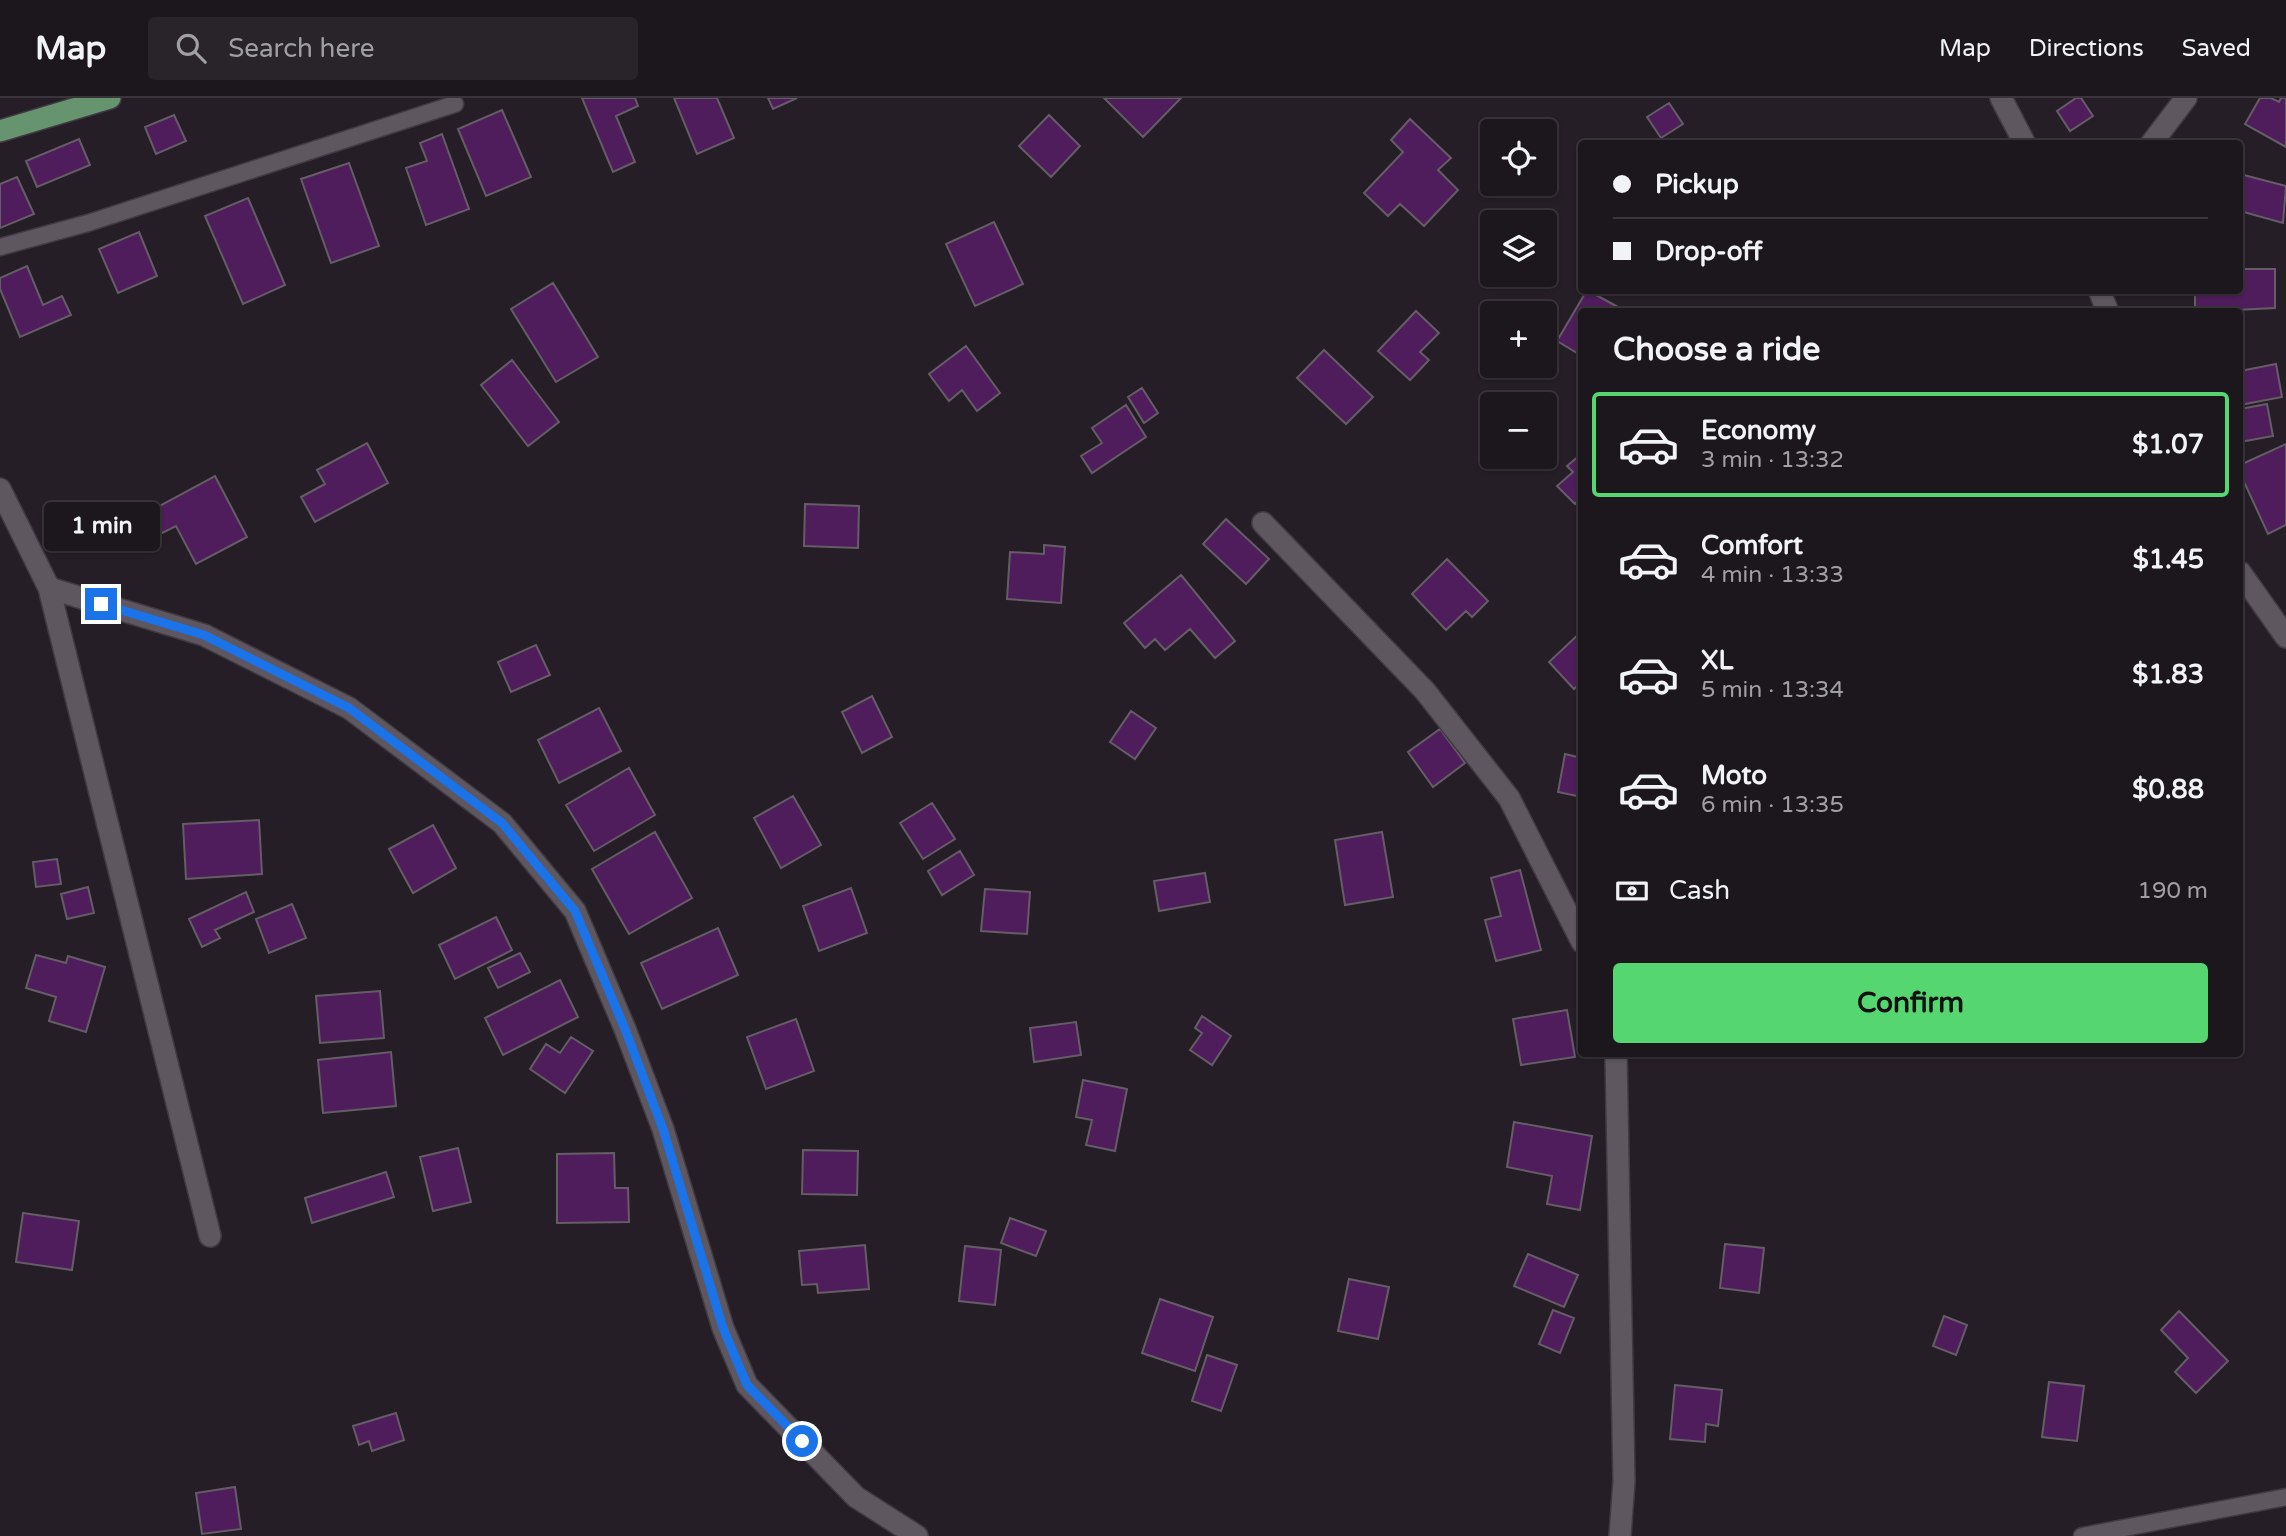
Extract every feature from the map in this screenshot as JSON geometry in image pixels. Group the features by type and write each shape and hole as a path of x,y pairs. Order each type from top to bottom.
{"main road":[{"path":"0,131 110,98"}],"street":[{"path":"2001,98 2023,140"},
{"path":"2154,140 2186,98"},
{"path":"0,489 49,588 210,1236"},
{"path":"1263,523 1425,691 1509,798 1578,934"},
{"path":"2243,576 2286,637"},
{"path":"49,588 204,635 349,708 502,823 575,911 625,1029 663,1129 723,1328 747,1385 856,1497 917,1536"},
{"path":"1616,1057 1624,1481 1620,1536"}],"lane":[{"path":"0,247 88,223 455,104"},
{"path":"2082,1536 2286,1497"}],"building":[{"path":"582,98 635,98 638,106 616,116 635,162 613,172"},
{"path":"674,98 717,98 734,138 697,154"},
{"path":"768,98 797,98 773,109"},
{"path":"1104,98 1181,98 1143,137"},
{"path":"2076,98 2081,98 2093,116 2070,131 2057,111"},
{"path":"2260,98 2271,98 2279,102 2281,98 2286,98 2286,147 2245,124"},
{"path":"1669,103 1683,124 1661,138 1647,117"},
{"path":"502,110 531,177 486,196 458,129"},
{"path":"174,115 186,141 156,154 145,127"},
{"path":"1049,115 1080,146 1051,177 1019,146"},
{"path":"1410,119 1451,158 1438,170 1458,190 1424,226 1400,204 1388,216 1364,193 1403,152 1391,140"},
{"path":"442,134 469,209 426,225 406,168 427,161 420,143"},
{"path":"79,139 90,165 37,187 26,161"},
{"path":"349,163 379,246 331,263 301,179"},
{"path":"2243,175 2286,186 2283,223 2243,212"},
{"path":"17,177 34,214 0,228 0,184"},
{"path":"248,198 285,285 243,304 205,216"},
{"path":"994,222 1023,284 975,306 946,244"},
{"path":"139,232 157,276 118,293 99,249"},
{"path":"27,266 43,305 62,296 71,315 20,337 0,289 0,278"},
{"path":"2243,269 2275,269 2275,308 2195,308 2195,294 2243,294"},
{"path":"553,283 598,357 556,382 511,309"},
{"path":"1585,294 1594,294 1620,308 1578,308 1578,354 1557,341"},
{"path":"1416,311 1439,333 1420,352 1429,360 1410,380 1378,351"},
{"path":"966,346 1000,393 977,411 962,390 949,401 929,374"},
{"path":"1324,350 1373,397 1346,424 1297,378"},
{"path":"512,360 559,422 528,446 481,385"},
{"path":"2276,364 2282,397 2243,404 2243,370"},
{"path":"1142,388 1158,413 1144,423 1128,397"},
{"path":"2267,404 2273,436 2243,441 2243,408"},
{"path":"1126,405 1146,437 1092,473 1081,456 1102,443 1092,428"},
{"path":"367,443 388,483 315,522 301,497 325,484 317,470"},
{"path":"2286,444 2286,525 2268,534 2243,480 2243,464"},
{"path":"1578,457 1578,501 1575,504 1557,486 1573,472 1567,466"},
{"path":"215,476 247,537 196,564 176,526 152,538 141,516"},
{"path":"805,504 859,506 858,548 804,546"},
{"path":"1226,519 1269,559 1246,584 1203,544"},
{"path":"1044,545 1065,547 1061,603 1007,599 1010,552 1044,554"},
{"path":"1447,559 1488,601 1472,617 1466,611 1446,630 1412,594"},
{"path":"1181,575 1235,641 1215,658 1190,629 1165,650 1155,639 1145,648 1124,623"},
{"path":"1578,635 1578,686 1574,689 1549,662"},
{"path":"536,645 550,675 511,692 498,662"},
{"path":"872,696 892,737 862,753 842,712"},
{"path":"599,708 621,751 559,783 538,740"},
{"path":"1131,711 1156,728 1135,759 1110,742"},
{"path":"1440,729 1465,763 1433,787 1408,752"},
{"path":"1565,754 1578,757 1578,796 1558,792"},
{"path":"629,768 655,815 594,851 566,805"},
{"path":"793,796 821,845 781,868 754,818"},
{"path":"932,803 955,839 923,859 900,823"},
{"path":"259,820 262,874 186,879 183,824"},
{"path":"433,825 456,868 413,893 389,849"},
{"path":"655,832 692,898 629,934 592,869"},
{"path":"1382,832 1393,897 1345,905 1335,840"},
{"path":"960,851 974,875 942,895 928,871"},
{"path":"57,859 61,884 36,887 33,862"},
{"path":"1520,870 1541,950 1496,961 1485,920 1501,916 1491,878"},
{"path":"1205,873 1210,902 1159,911 1154,881"},
{"path":"88,887 94,913 67,919 61,894"},
{"path":"851,888 867,933 819,951 803,906"},
{"path":"985,889 1030,892 1027,934 981,931"},
{"path":"246,892 254,912 215,930 220,938 202,947 189,919"},
{"path":"292,904 306,938 269,953 256,919"},
{"path":"496,917 512,950 455,979 439,945"},
{"path":"718,928 738,975 662,1009 641,963"},
{"path":"520,953 530,972 498,988 488,968"},
{"path":"36,955 66,963 68,956 105,967 86,1032 49,1021 56,997 26,988"},
{"path":"560,980 578,1017 503,1055 485,1018"},
{"path":"380,991 384,1038 320,1043 316,996"},
{"path":"1567,1010 1575,1057 1521,1065 1513,1019"},
{"path":"1202,1016 1231,1036 1212,1065 1190,1050 1202,1033 1195,1028"},
{"path":"796,1019 814,1071 766,1089 747,1037"},
{"path":"1076,1022 1081,1055 1034,1062 1030,1028"},
{"path":"571,1037 593,1051 565,1093 530,1069 546,1044 560,1053"},
{"path":"391,1052 396,1106 323,1113 318,1060"},
{"path":"1083,1080 1127,1089 1115,1151 1086,1145 1092,1120 1076,1117"},
{"path":"1514,1122 1592,1136 1580,1210 1547,1204 1552,1176 1507,1167"},
{"path":"458,1148 471,1202 433,1211 420,1157"},
{"path":"803,1150 858,1151 857,1195 802,1194"},
{"path":"614,1153 615,1188 628,1188 629,1222 557,1223 557,1154"},
{"path":"386,1172 394,1197 312,1223 305,1198"},
{"path":"23,1213 79,1221 72,1270 16,1262"},
{"path":"1010,1218 1046,1231 1036,1256 1001,1243"},
{"path":"1725,1244 1764,1248 1759,1293 1720,1288"},
{"path":"865,1245 869,1289 818,1293 817,1284 802,1285 799,1251"},
{"path":"965,1246 1001,1250 995,1305 959,1301"},
{"path":"1528,1254 1578,1275 1564,1307 1514,1286"},
{"path":"1349,1279 1389,1287 1378,1339 1338,1331"},
{"path":"1160,1299 1213,1317 1195,1371 1142,1353"},
{"path":"1553,1310 1574,1318 1560,1353 1539,1344"},
{"path":"2179,1311 2228,1361 2196,1393 2175,1372 2188,1358 2161,1330"},
{"path":"1944,1316 1967,1325 1956,1355 1933,1346"},
{"path":"1207,1355 1237,1365 1221,1411 1192,1401"},
{"path":"2049,1382 2084,1386 2077,1441 2042,1437"},
{"path":"1675,1385 1722,1390 1718,1426 1706,1424 1705,1442 1670,1439"},
{"path":"396,1413 404,1440 372,1451 369,1441 359,1445 353,1426"},
{"path":"235,1487 241,1529 202,1534 196,1493"}],"route":[{"path":"101,604 204,635 349,708 502,823 575,911 625,1029 663,1129 723,1328 747,1385 802,1441"}]}
